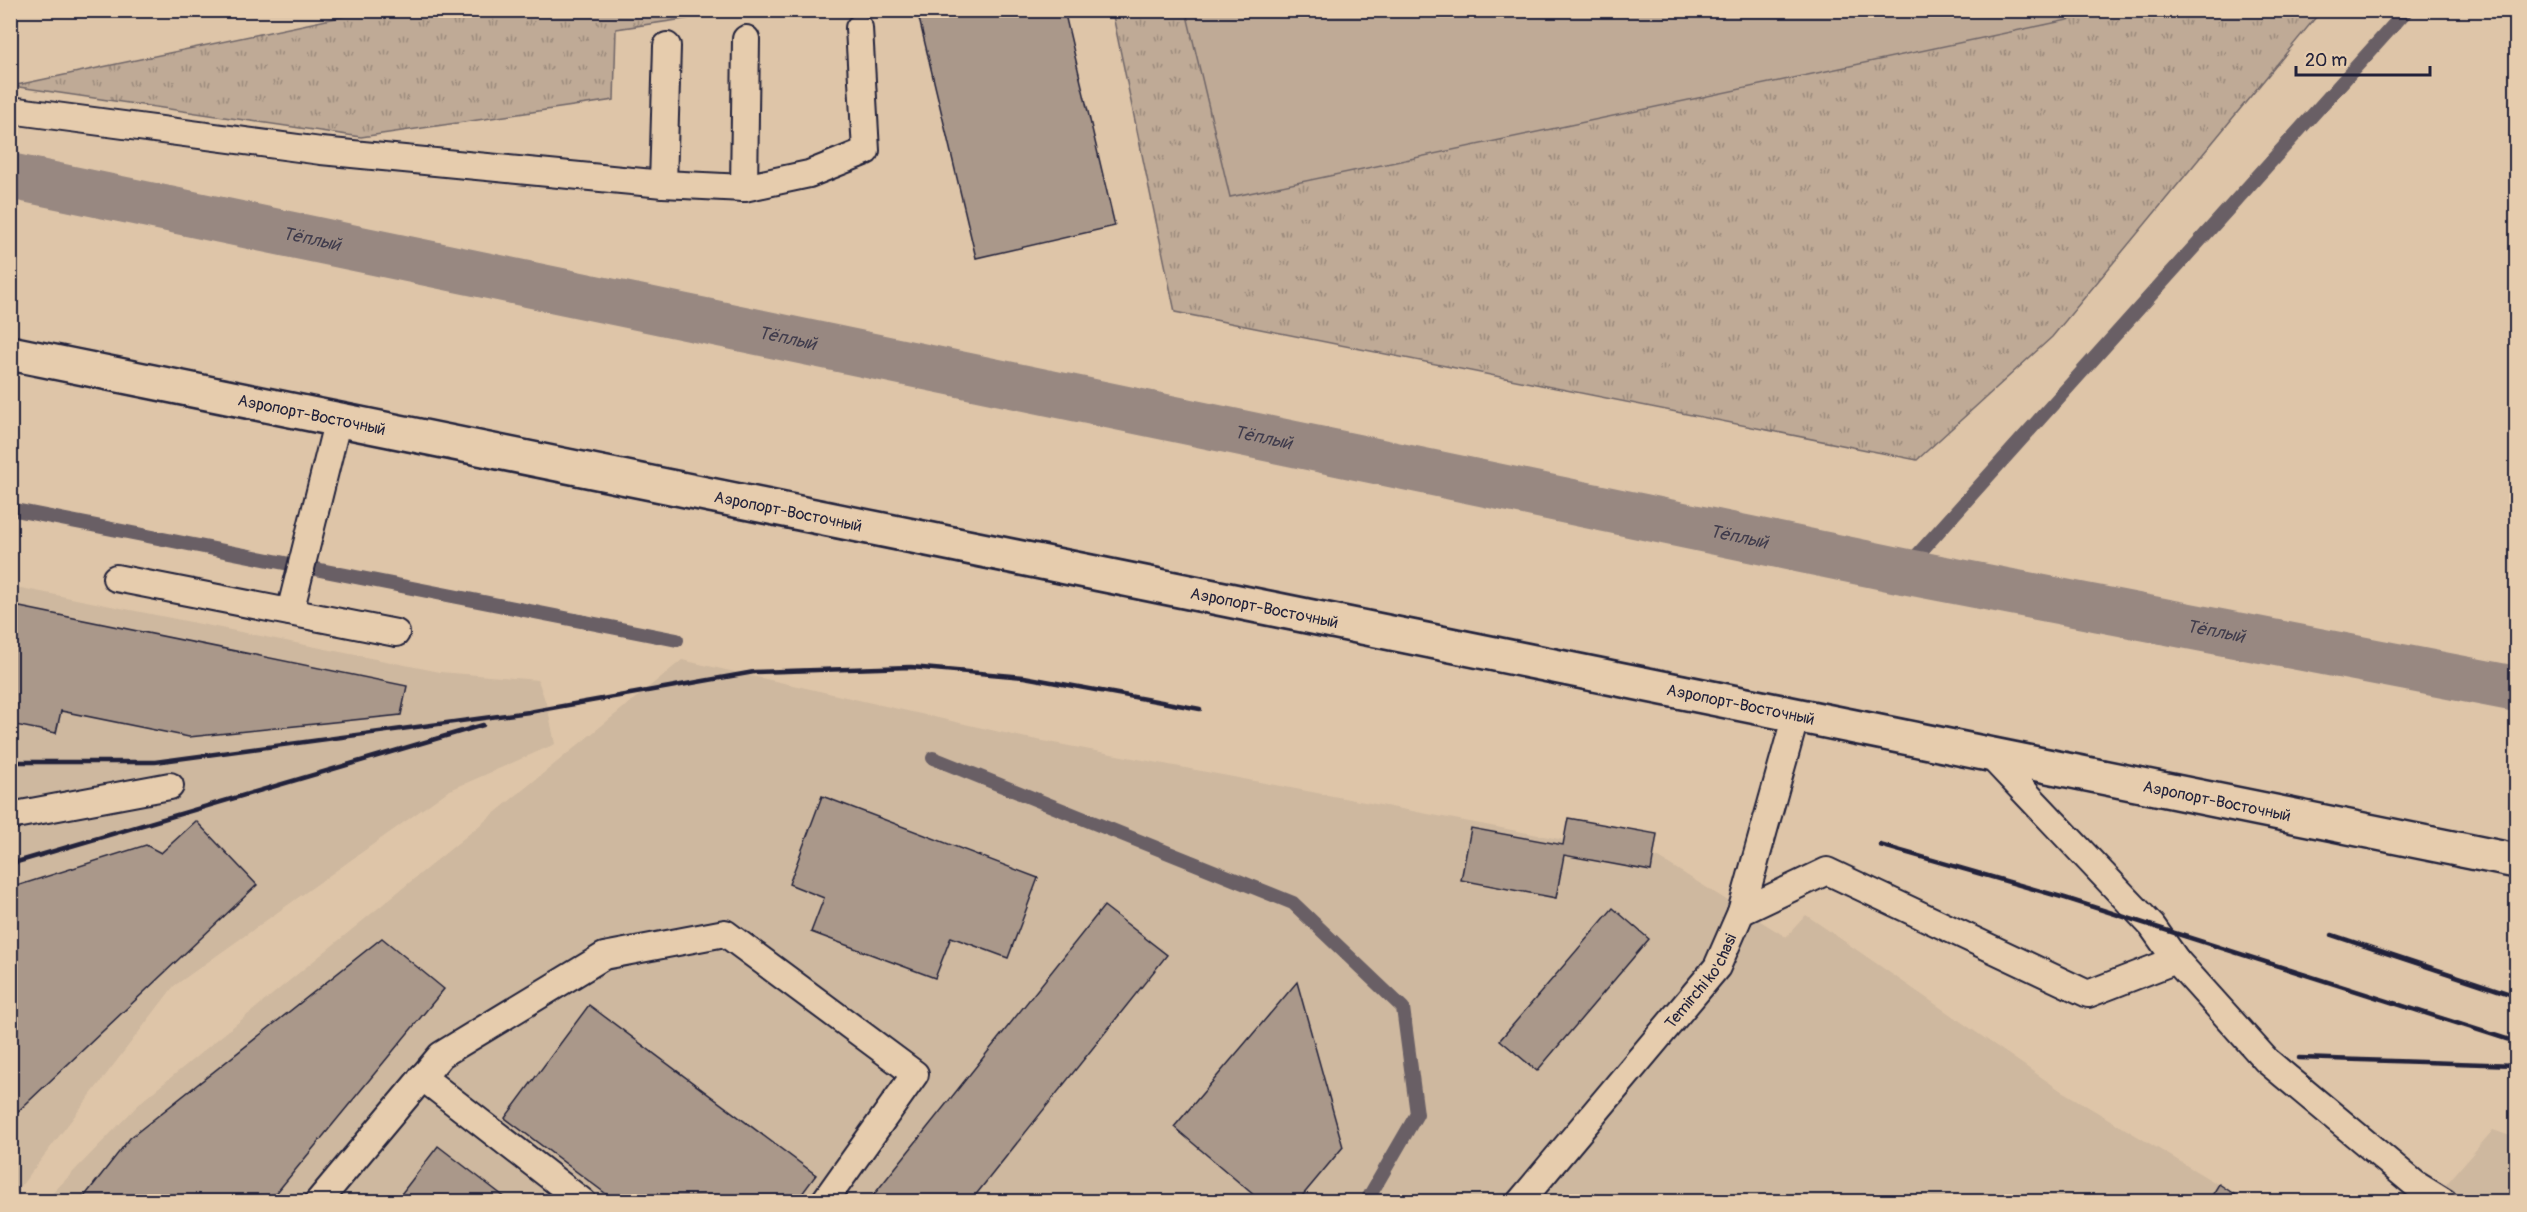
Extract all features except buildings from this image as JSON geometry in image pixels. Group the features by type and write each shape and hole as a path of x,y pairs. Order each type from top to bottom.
{"street":[{"name":"Аэропорт-Восточный","path":"10,353 2517,861"}],"lane":[{"path":"10,110 321,152 663,184 744,188 809,174 866,151 859,28"},
{"path":"744,188 746,39"},
{"path":"663,184 667,46"},
{"path":"290,612 338,419"},
{"path":"116,578 396,633"},
{"name":"Temirchi ko'chasi","path":"1520,1202 1717,966 1741,912 1796,715"},
{"path":"1988,753 2152,927 2176,960 2266,1060 2415,1184 2444,1202"},
{"path":"10,816 170,786"},
{"path":"1741,912 1827,871 2088,994 2176,960"},
{"path":"318,1202 441,1055 604,956 725,933 915,1074 824,1202"},
{"path":"422,1077 583,1202"}],"shaded area":[{"path":"11,586 440,672 538,680 548,709 555,744 448,791 174,986 11,1199"},
{"path":"682,660 1022,737 1659,858 1786,937 1806,915 2060,1090 2246,1201 44,1202 142,1101"},
{"path":"2493,1130 2516,1138 2516,1201 2431,1202"}],"green space":[{"path":"374,10 739,11 616,29 614,100 361,137 12,86"},
{"path":"1186,10 2110,11 1230,197"},
{"path":"1112,11 2321,11 2052,337 1917,460 1175,312"}],"waterway":[{"path":"1903,571 2407,10"},
{"name":"Тёплый","path":"10,176 1903,571 2516,689"},
{"path":"10,509 677,640"},
{"path":"933,758 1293,903 1403,1008 1417,1114 1366,1202"}],"railway":[{"path":"10,762 155,762 529,712 754,672 911,667 1024,677 1200,709"},
{"path":"10,864 483,725"},
{"path":"1880,845 2065,898 2516,1042"},
{"path":"2332,935 2516,996"},
{"path":"2299,1058 2516,1065"}]}
